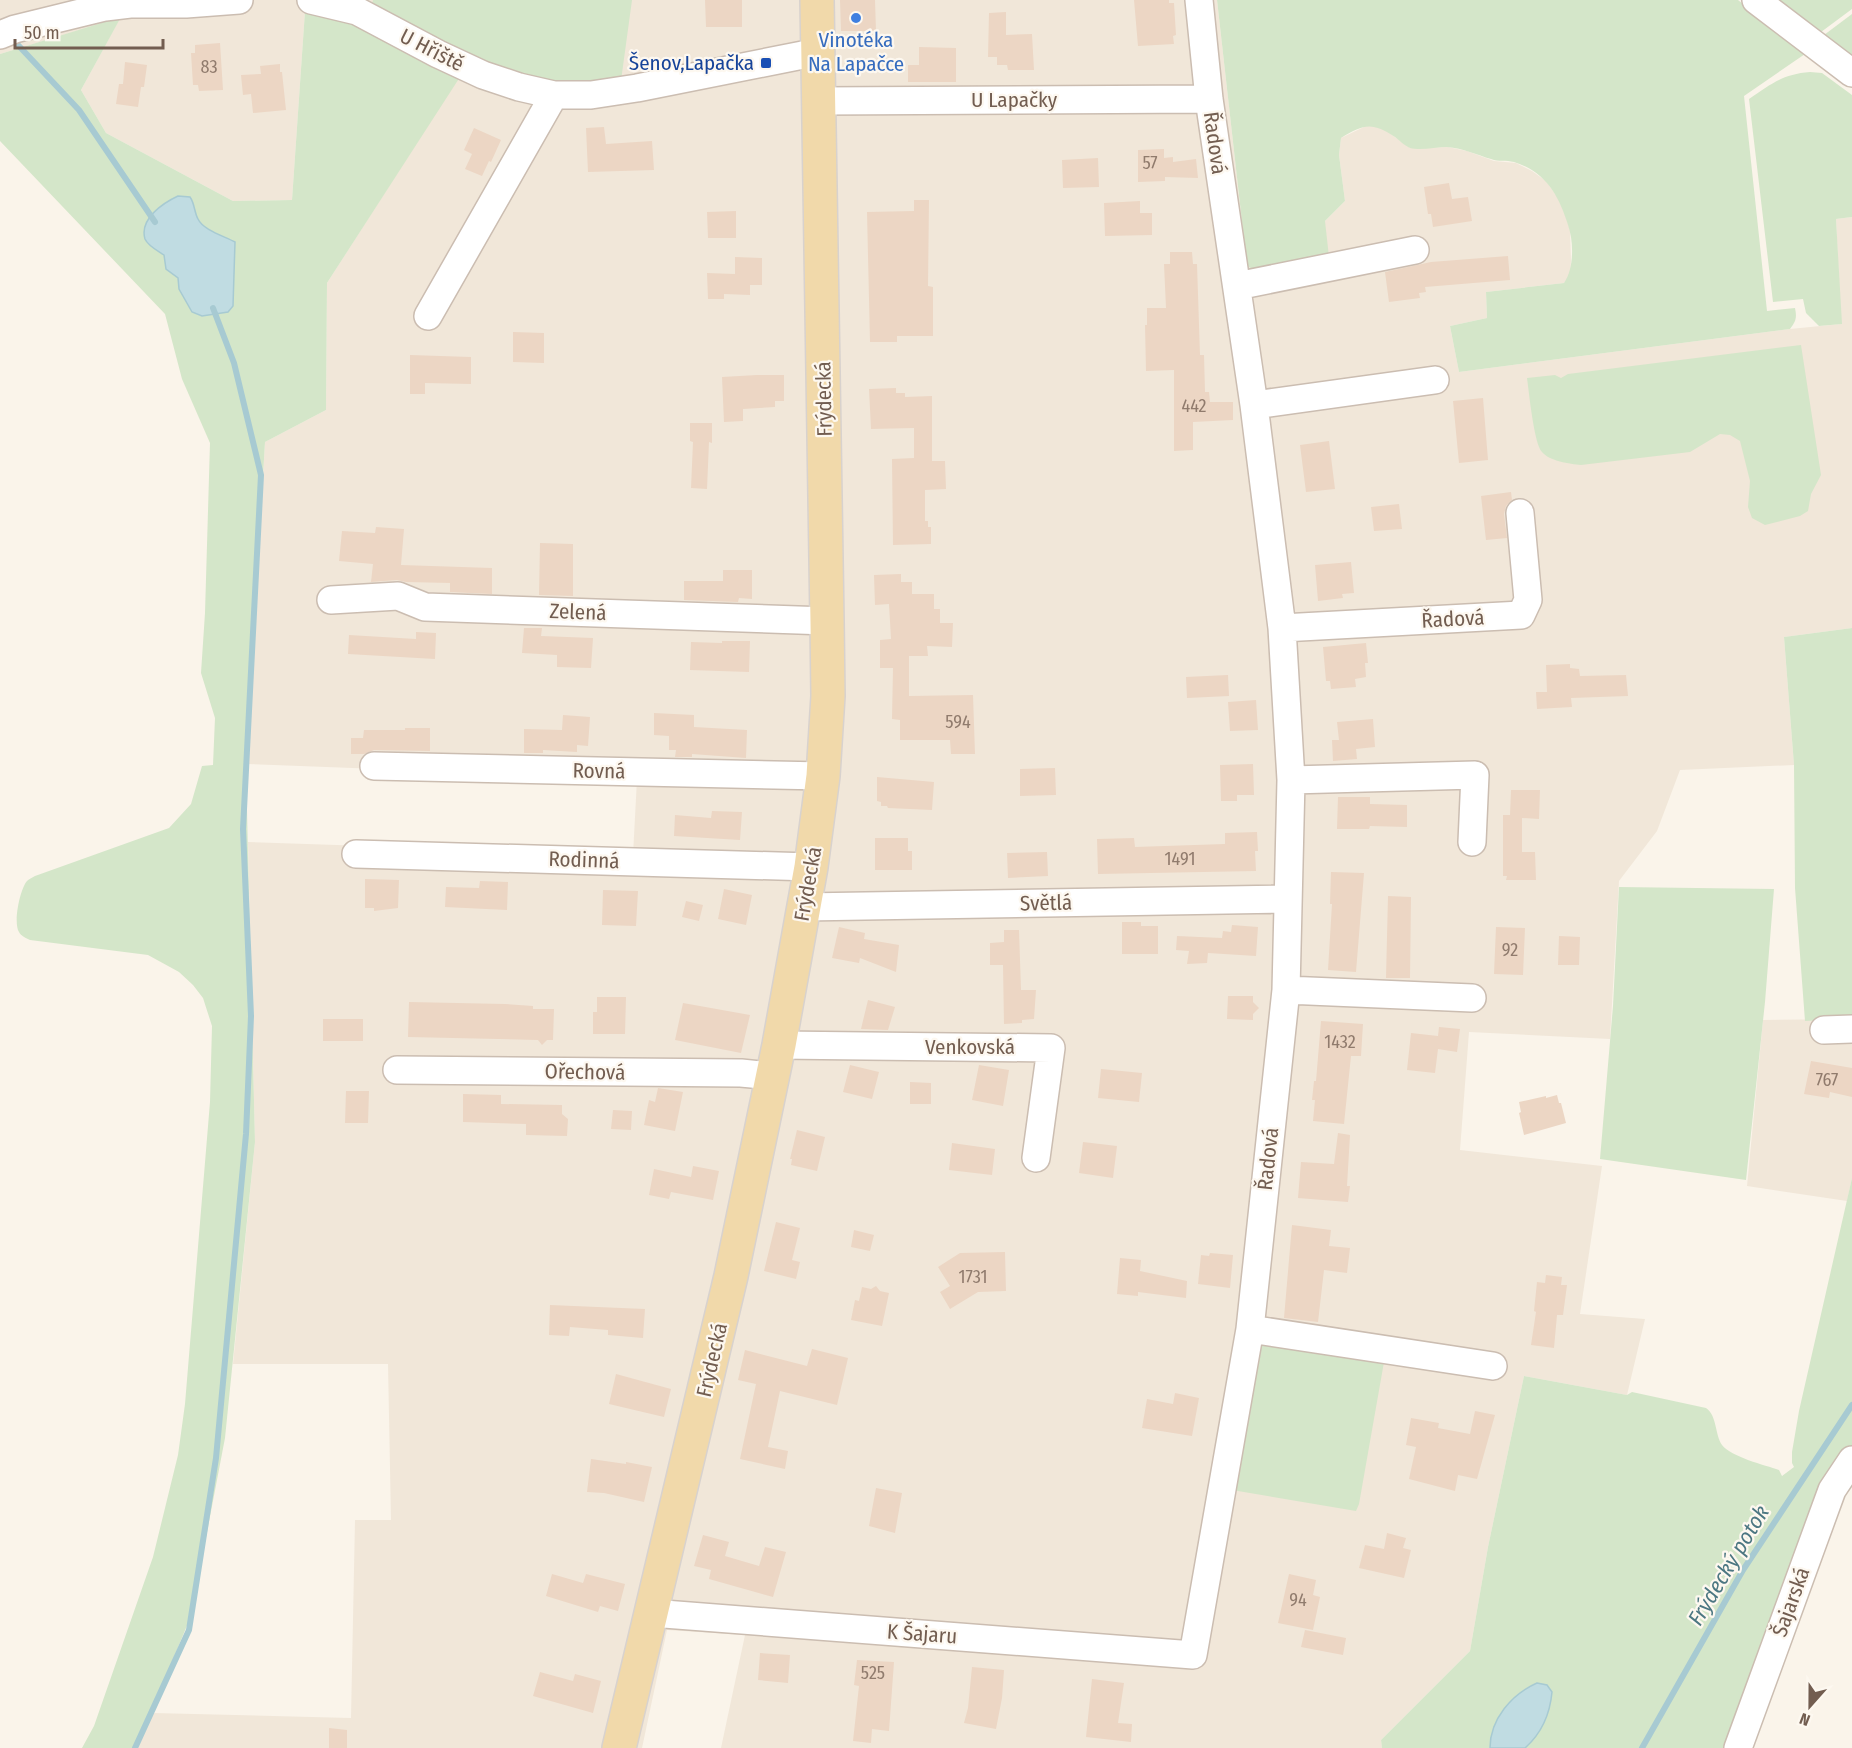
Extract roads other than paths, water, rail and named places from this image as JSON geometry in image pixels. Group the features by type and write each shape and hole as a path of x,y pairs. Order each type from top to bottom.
{"main road":[{"name":"Frýdecká","path":"619,1748 736,1255 812,867 824,776 828,696 817,0"}],"street":[{"path":"0,35 15,29 130,2 186,4 239,0"},
{"name":"U Hřiště","path":"311,0 357,11 483,75 554,95 591,95 637,88 818,52"},
{"name":"Řadová","path":"1193,1655 1250,1329 1286,990 1291,780 1282,628 1254,405 1209,99 1199,0"},
{"path":"1756,0 1852,73"},
{"path":"428,316 554,95"},
{"name":"U Lapačky","path":"819,101 1209,99"},
{"path":"1237,286 1415,250"},
{"path":"1254,405 1435,380"},
{"name":"Řadová","path":"1282,628 1521,615 1528,600 1520,513"},
{"name":"Zelená","path":"331,600 398,596 425,607 827,621"},
{"name":"Rovná","path":"374,766 824,776"},
{"path":"1291,780 1475,775 1472,842"},
{"name":"Rodinná","path":"356,854 812,867"},
{"name":"Světlá","path":"804,907 1288,899"},
{"path":"1286,990 1472,998"},
{"path":"1824,1030 1852,1029"},
{"name":"Venkovská","path":"776,1060 1051,1048 1036,1158"},
{"name":"Ořechová","path":"397,1070 741,1073 776,1060"},
{"path":"1250,1329 1493,1366"},
{"name":"Šajarská","path":"1738,1748 1832,1490 1852,1460"},
{"name":"K Šajaru","path":"651,1613 1193,1655"}],"water":[{"path":"178,196 190,197 198,219 204,226 235,242 233,306 228,312 202,316 192,312 179,289 178,278 166,269 164,255 146,242 144,232 149,218 159,207"},
{"path":"1537,1683 1547,1685 1552,1692 1547,1715 1536,1736 1525,1748 1490,1748 1494,1727 1504,1709 1519,1694"}],"waterway":[{"path":"18,45 79,110 155,222"},
{"path":"135,1748 189,1630 216,1458 246,1134 251,1016 243,829 261,475 234,363 213,308"},
{"name":"Frýdecký potok","path":"1642,1748 1743,1570 1852,1405"}],"place":[{"name":"Vinotéka Na Lapačce","path":"856,18"},
{"name":"Šenov,Lapačka","path":"766,63"}]}
